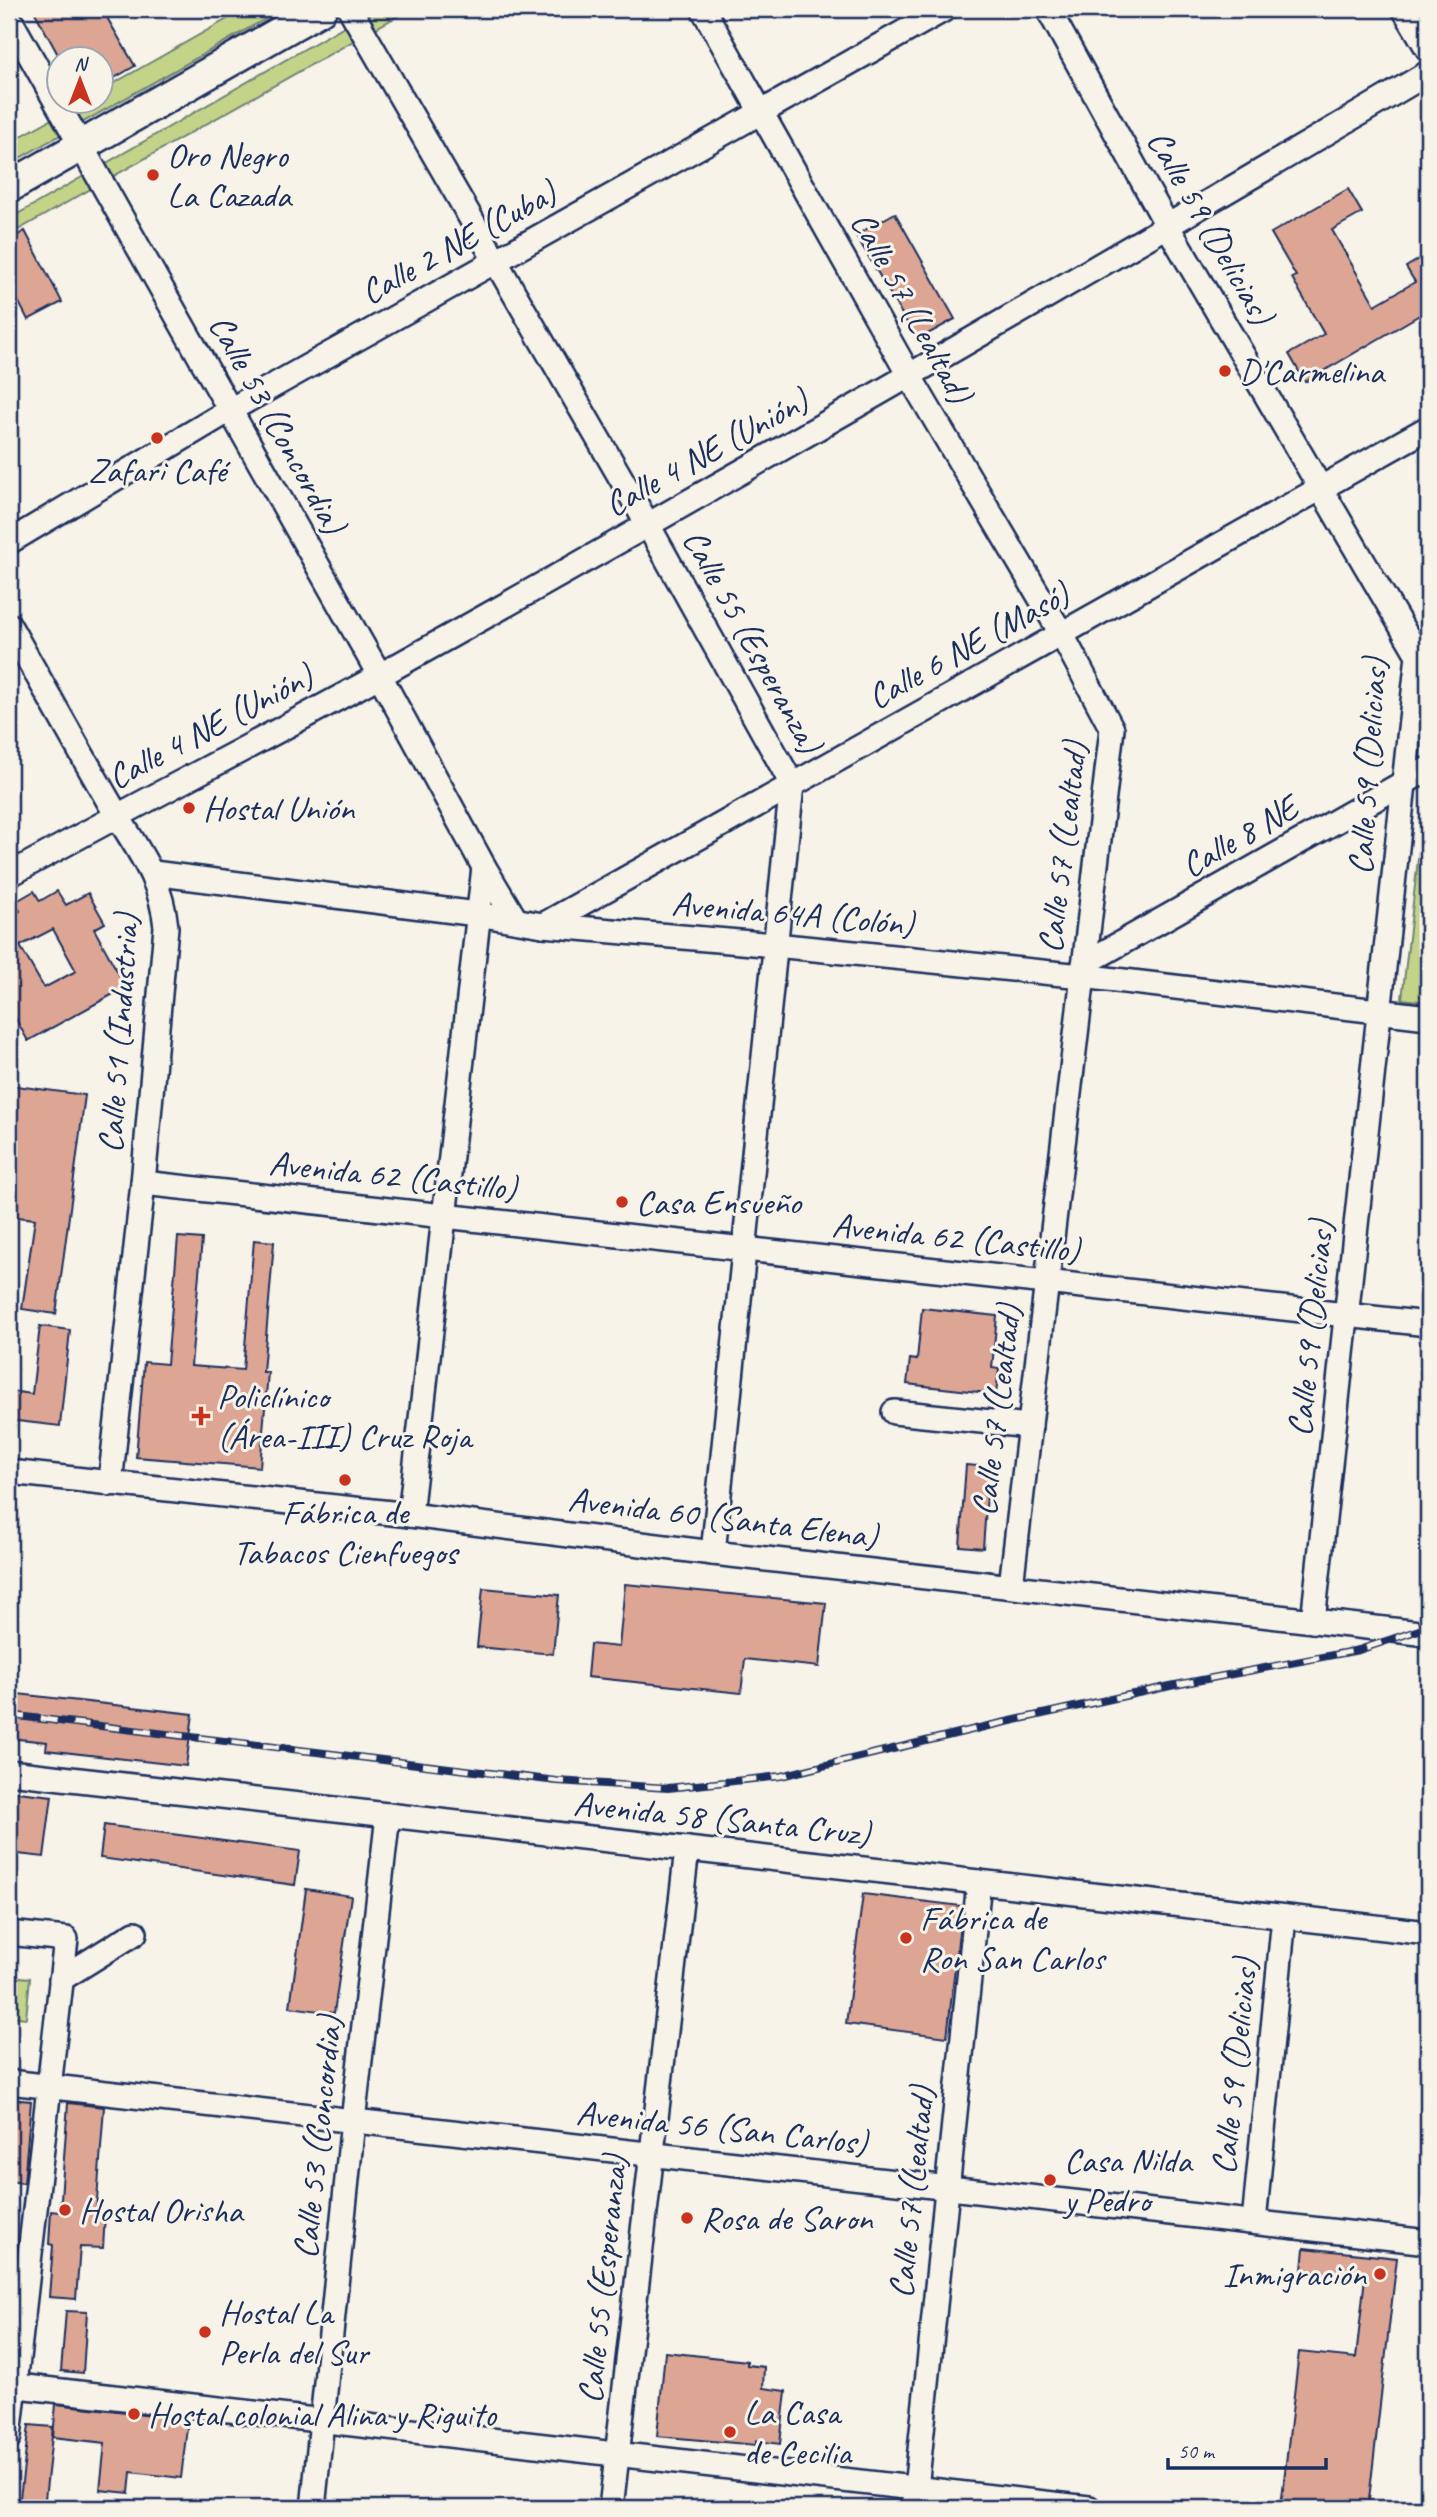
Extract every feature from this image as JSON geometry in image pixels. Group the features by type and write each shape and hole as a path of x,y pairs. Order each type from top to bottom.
{"main road":[{"path":"9,187 321,9"}],"street":[{"name":"Calle 55 (Esperanza)","path":"350,9 648,525 792,784 713,1552"},
{"name":"Calle 57 (Lealtad)","path":"703,9 910,377 1061,633 1112,729 1011,1586"},
{"name":"Calle 2 NE (Cuba)","path":"9,541 230,410 945,9"},
{"name":"Calle 59 (Delicias)","path":"1048,9 1168,227 1418,655 1313,1621"},
{"path":"1405,9 1428,49"},
{"name":"Calle 53 (Concordia)","path":"9,18 515,919"},
{"name":"Calle 4 NE (Unión)","path":"9,875 116,815 380,676 648,525 910,377 1428,74"},
{"name":"Calle 6 NE (Masó)","path":"543,925 1428,428"},
{"name":"Calle 51 (Industria)","path":"9,625 116,815 153,873 164,905 166,927 143,1183 110,1484"},
{"name":"Calle 8 NE","path":"1083,970 1428,769"},
{"path":"410,1514 484,867"},
{"name":"Avenida 64A (Colón)","path":"153,873 515,919 543,925 1083,970 1428,1017"},
{"name":"Avenida 62 (Castillo)","path":"143,1183 1428,1324"},
{"path":"894,1412 1030,1426"},
{"name":"Avenida 60 (Santa Elena)","path":"9,1472 410,1514 713,1552 1428,1633"},
{"name":"Avenida 58 (Santa Cruz)","path":"9,1772 1428,1933"},
{"name":"Calle 53 (Concordia)","path":"313,2508 388,1815"},
{"name":"Calle 55 (Esperanza)","path":"611,2508 687,1849"},
{"name":"Calle 57 (Lealtad)","path":"915,2498 979,1882"},
{"name":"Calle 59 (Delicias)","path":"1254,2222 1284,1917"},
{"path":"9,1933 66,1939 12,2386 9,2437"},
{"path":"61,1979 135,1933"},
{"name":"Avenida 56 (San Carlos)","path":"9,2082 1428,2242"},
{"path":"12,2386 617,2455 915,2498 1089,2508"}],"green space":[{"path":"245,9 283,9 116,103 116,82"},
{"path":"374,9 410,9 9,235 9,219"},
{"path":"57,116 94,116 9,164 9,143"},
{"path":"1428,796 1428,1002 1402,999 1425,798"},
{"path":"9,1976 30,1978 26,2018 9,2016"}],"building":[{"path":"33,9 102,9 135,66 116,77 116,46 53,46"},
{"path":"1348,189 1362,213 1332,230 1375,305 1415,282 1406,267 1428,254 1428,310 1305,382 1289,354 1324,334 1292,278 1296,276 1271,233"},
{"path":"895,213 955,319 917,340 856,235"},
{"path":"25,231 62,302 28,320 9,283 9,240"},
{"path":"34,891 40,901 57,891 66,905 88,893 105,923 94,929 126,987 28,1041 9,1007 9,918 20,911 15,902","holes":["53,929 76,971 44,988 20,946"]},
{"path":"9,1085 85,1095 56,1314 22,1309 35,1219 9,1216"},
{"path":"178,1237 202,1239 191,1366 243,1370 254,1240 274,1242 263,1372 268,1372 260,1467 136,1457 144,1362 167,1364"},
{"path":"922,1308 997,1316 992,1368 999,1369 996,1394 907,1384 910,1359 917,1360"},
{"path":"40,1326 70,1330 60,1426 9,1420 9,1391 32,1394"},
{"path":"966,1465 989,1467 983,1548 960,1546"},
{"path":"625,1584 826,1603 819,1667 745,1659 741,1693 587,1677 590,1644 619,1647"},
{"path":"483,1588 559,1595 553,1654 477,1647"},
{"path":"9,1693 193,1714 186,1766 46,1750 47,1742 9,1738"},
{"path":"9,1791 52,1796 44,1857 9,1853"},
{"path":"104,1825 300,1851 295,1885 100,1858"},
{"path":"306,1889 351,1896 334,2013 290,2007"},
{"path":"863,1894 962,1906 947,2037 846,2024"},
{"path":"9,2099 31,2101 24,2183 9,2181"},
{"path":"68,2103 104,2107 96,2214 105,2215 103,2248 80,2247 76,2299 49,2297 53,2245 49,2244 51,2211 60,2212"},
{"path":"1304,2248 1397,2258 1368,2508 1281,2506 1299,2352 1356,2358 1365,2277 1302,2270"},
{"path":"66,2311 87,2312 83,2373 61,2371"},
{"path":"665,2352 747,2361 747,2365 764,2367 763,2388 786,2391 780,2444 756,2441 756,2445 657,2436"},
{"path":"56,2404 188,2419 181,2478 131,2472 129,2493 100,2490 105,2443 53,2437"},
{"path":"29,2425 53,2427 44,2508 19,2506"}],"railway":[{"path":"9,1715 557,1781 668,1788 781,1776 1170,1686 1359,1650 1428,1627"}],"place":[{"name":"Oro Negro La Cazada","path":"153,175"},
{"name":"D'Carmelina","path":"1225,371"},
{"name":"Zafari Café","path":"157,438"},
{"name":"Hostal Unión","path":"189,808"},
{"name":"Casa Ensueño","path":"622,1202"},
{"name":"Policlínico (Área-III) Cruz Roja","path":"201,1416"},
{"name":"Fábrica de Tabacos Cienfuegos","path":"345,1480"},
{"name":"Fábrica de Ron San Carlos","path":"906,1938"},
{"name":"Casa Nilda y Pedro","path":"1050,2180"},
{"name":"Hostal Orisha","path":"65,2210"},
{"name":"Rosa de Saron","path":"687,2218"},
{"name":"Inmigración","path":"1380,2274"},
{"name":"Hostal La Perla del Sur","path":"205,2332"},
{"name":"Hostal colonial Alina y Riguito","path":"134,2414"},
{"name":"La Casa de Cecilia","path":"730,2432"}]}
